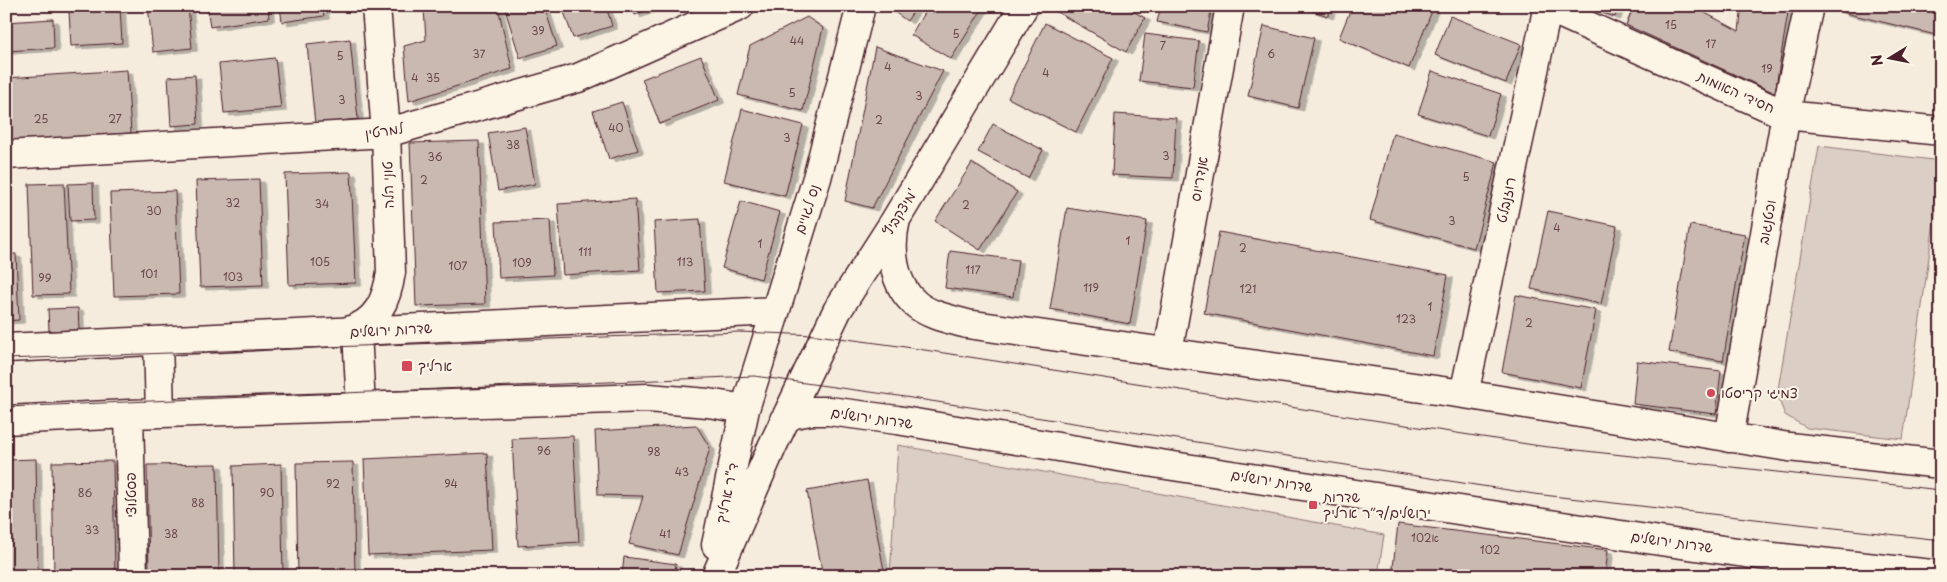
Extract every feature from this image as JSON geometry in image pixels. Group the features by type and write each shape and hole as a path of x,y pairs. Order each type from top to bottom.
{"street":[{"name":"טוני הלה","path":"346,332 361,326 372,318 382,305 388,289 391,272 386,133 376,6"},
{"name":"למרטין","path":"6,155 386,133 578,78 740,6"},
{"name":"נס לגויים","path":"745,409 817,178 861,6"},
{"name":"מיצקביץ'","path":"784,420 837,311 896,219 1024,6"},
{"name":"אנדריוס","path":"1168,352 1230,6"},
{"name":"וכטנגוב","path":"1729,438 1786,115 1809,6"},
{"name":"חסידי האומות","path":"1547,7 1786,115 1941,131"},
{"name":"רוזנבלט","path":"1464,394 1547,7"},
{"path":"896,219 892,252 899,281 906,294 918,306 937,316 967,324 1464,394 1789,447 1941,464"},
{"name":"שדרות ירושלים","path":"6,348 775,311"},
{"path":"346,332 361,407"},
{"path":"158,342 160,413"},
{"path":"6,420 129,414 648,398 708,403 745,409"},
{"name":"ד\"ר ארליך","path":"710,576 745,409"},
{"name":"שדרות ירושלים","path":"784,420 794,414 811,411 838,412 1773,557 1941,575"},
{"name":"פסטלוצי","path":"129,414 133,576"},
{"name":"ד\"ר ארליך","path":"716,576 784,420"}],"shaded area":[{"path":"1819,146 1941,161 1941,173 1903,439 1807,428 1785,415 1777,395"},
{"path":"898,445 1384,535 1378,576 890,576"}],"building":[{"path":"148,6 188,6 192,48 153,52"},
{"path":"207,6 268,6 269,18 210,27"},
{"path":"280,6 322,6 324,16 282,22"},
{"path":"504,6 544,6 557,46 520,58"},
{"path":"562,6 606,6 612,26 573,38"},
{"path":"632,6 658,6 635,15"},
{"path":"886,6 917,6 907,21"},
{"path":"928,6 984,6 951,59 911,35"},
{"path":"1051,6 1124,6 1145,18 1126,52 1050,8"},
{"path":"1161,6 1212,6 1207,32 1157,22"},
{"path":"1298,6 1331,6 1328,16"},
{"path":"1352,6 1434,6 1409,68 1339,38"},
{"path":"1583,6 1619,6 1615,17"},
{"path":"1634,6 1692,6 1739,31 1742,6 1789,6 1775,93 1626,25"},
{"path":"1843,6 1941,6 1940,36 1841,12"},
{"path":"498,7 512,69 409,101 404,46 426,40 424,9"},
{"path":"120,8 122,43 71,46 69,11"},
{"path":"1450,16 1521,44 1506,83 1435,55"},
{"path":"807,17 823,28 803,111 738,95 750,46"},
{"path":"53,19 54,48 6,51 6,22"},
{"path":"1045,23 1113,58 1076,132 1008,98"},
{"path":"1264,26 1314,38 1298,108 1248,96"},
{"path":"1145,34 1199,41 1193,87 1139,81"},
{"path":"350,39 358,119 315,124 307,44"},
{"path":"875,47 943,71 872,208 845,201"},
{"path":"701,56 719,100 660,124 642,79"},
{"path":"275,58 281,108 224,113 219,64"},
{"path":"127,70 131,133 6,141 6,78"},
{"path":"1432,71 1501,94 1488,136 1418,114"},
{"path":"195,75 198,124 171,126 168,77"},
{"path":"622,102 638,150 609,159 593,111"},
{"path":"742,109 803,125 785,196 724,181"},
{"path":"1115,114 1176,118 1173,178 1112,175"},
{"path":"993,124 1043,150 1028,178 978,152"},
{"path":"525,127 535,184 498,191 488,133"},
{"path":"1393,133 1497,162 1474,248 1370,220"},
{"path":"479,141 485,304 416,306 410,143"},
{"path":"972,163 1017,192 980,250 935,221"},
{"path":"351,172 356,283 289,285 285,174"},
{"path":"259,179 263,285 200,287 196,181"},
{"path":"64,183 69,294 33,295 29,184"},
{"path":"93,183 94,220 70,221 68,184"},
{"path":"175,191 179,294 114,296 110,193"},
{"path":"635,199 640,270 563,275 558,204"},
{"path":"741,201 780,212 761,279 722,268"},
{"path":"1067,208 1147,221 1130,324 1050,309"},
{"path":"1548,211 1617,226 1601,304 1531,289"},
{"path":"700,219 705,291 658,293 654,222"},
{"path":"550,220 553,275 499,278 496,222"},
{"path":"1690,225 1745,234 1723,361 1669,352"},
{"path":"1219,232 1448,275 1433,356 1204,313"},
{"path":"950,251 1018,260 1013,297 945,288"},
{"path":"6,254 16,254 19,320 6,321"},
{"path":"1516,295 1596,310 1581,388 1502,372"},
{"path":"78,308 79,330 49,331 48,309"},
{"path":"1637,361 1721,371 1716,414 1633,404"},
{"path":"696,425 710,448 678,555 629,544 643,496 598,495 595,431"},
{"path":"573,436 579,542 518,546 512,439"},
{"path":"487,453 492,550 368,555 364,459"},
{"path":"36,459 38,576 6,576 6,460"},
{"path":"113,461 115,576 54,576 52,462"},
{"path":"353,462 355,576 298,576 296,463"},
{"path":"217,464 219,573 149,574 147,465"},
{"path":"281,464 283,576 235,576 233,466"},
{"path":"867,480 885,576 823,576 807,491"},
{"path":"1398,524 1608,550 1605,576 1392,576"},
{"path":"624,557 676,564 674,576 622,576"}],"tram line":[{"path":"6,359 739,332 817,335 899,346 1540,446 1941,490"},
{"path":"6,407 754,376 892,395 1534,494 1941,540"}],"place":[{"name":"ארליך","path":"407,366"},
{"name":"צמיגי קריסטו","path":"1711,393"},
{"name":"שדרות ירושלים/ד״ר ארליך","path":"1313,505"}]}
